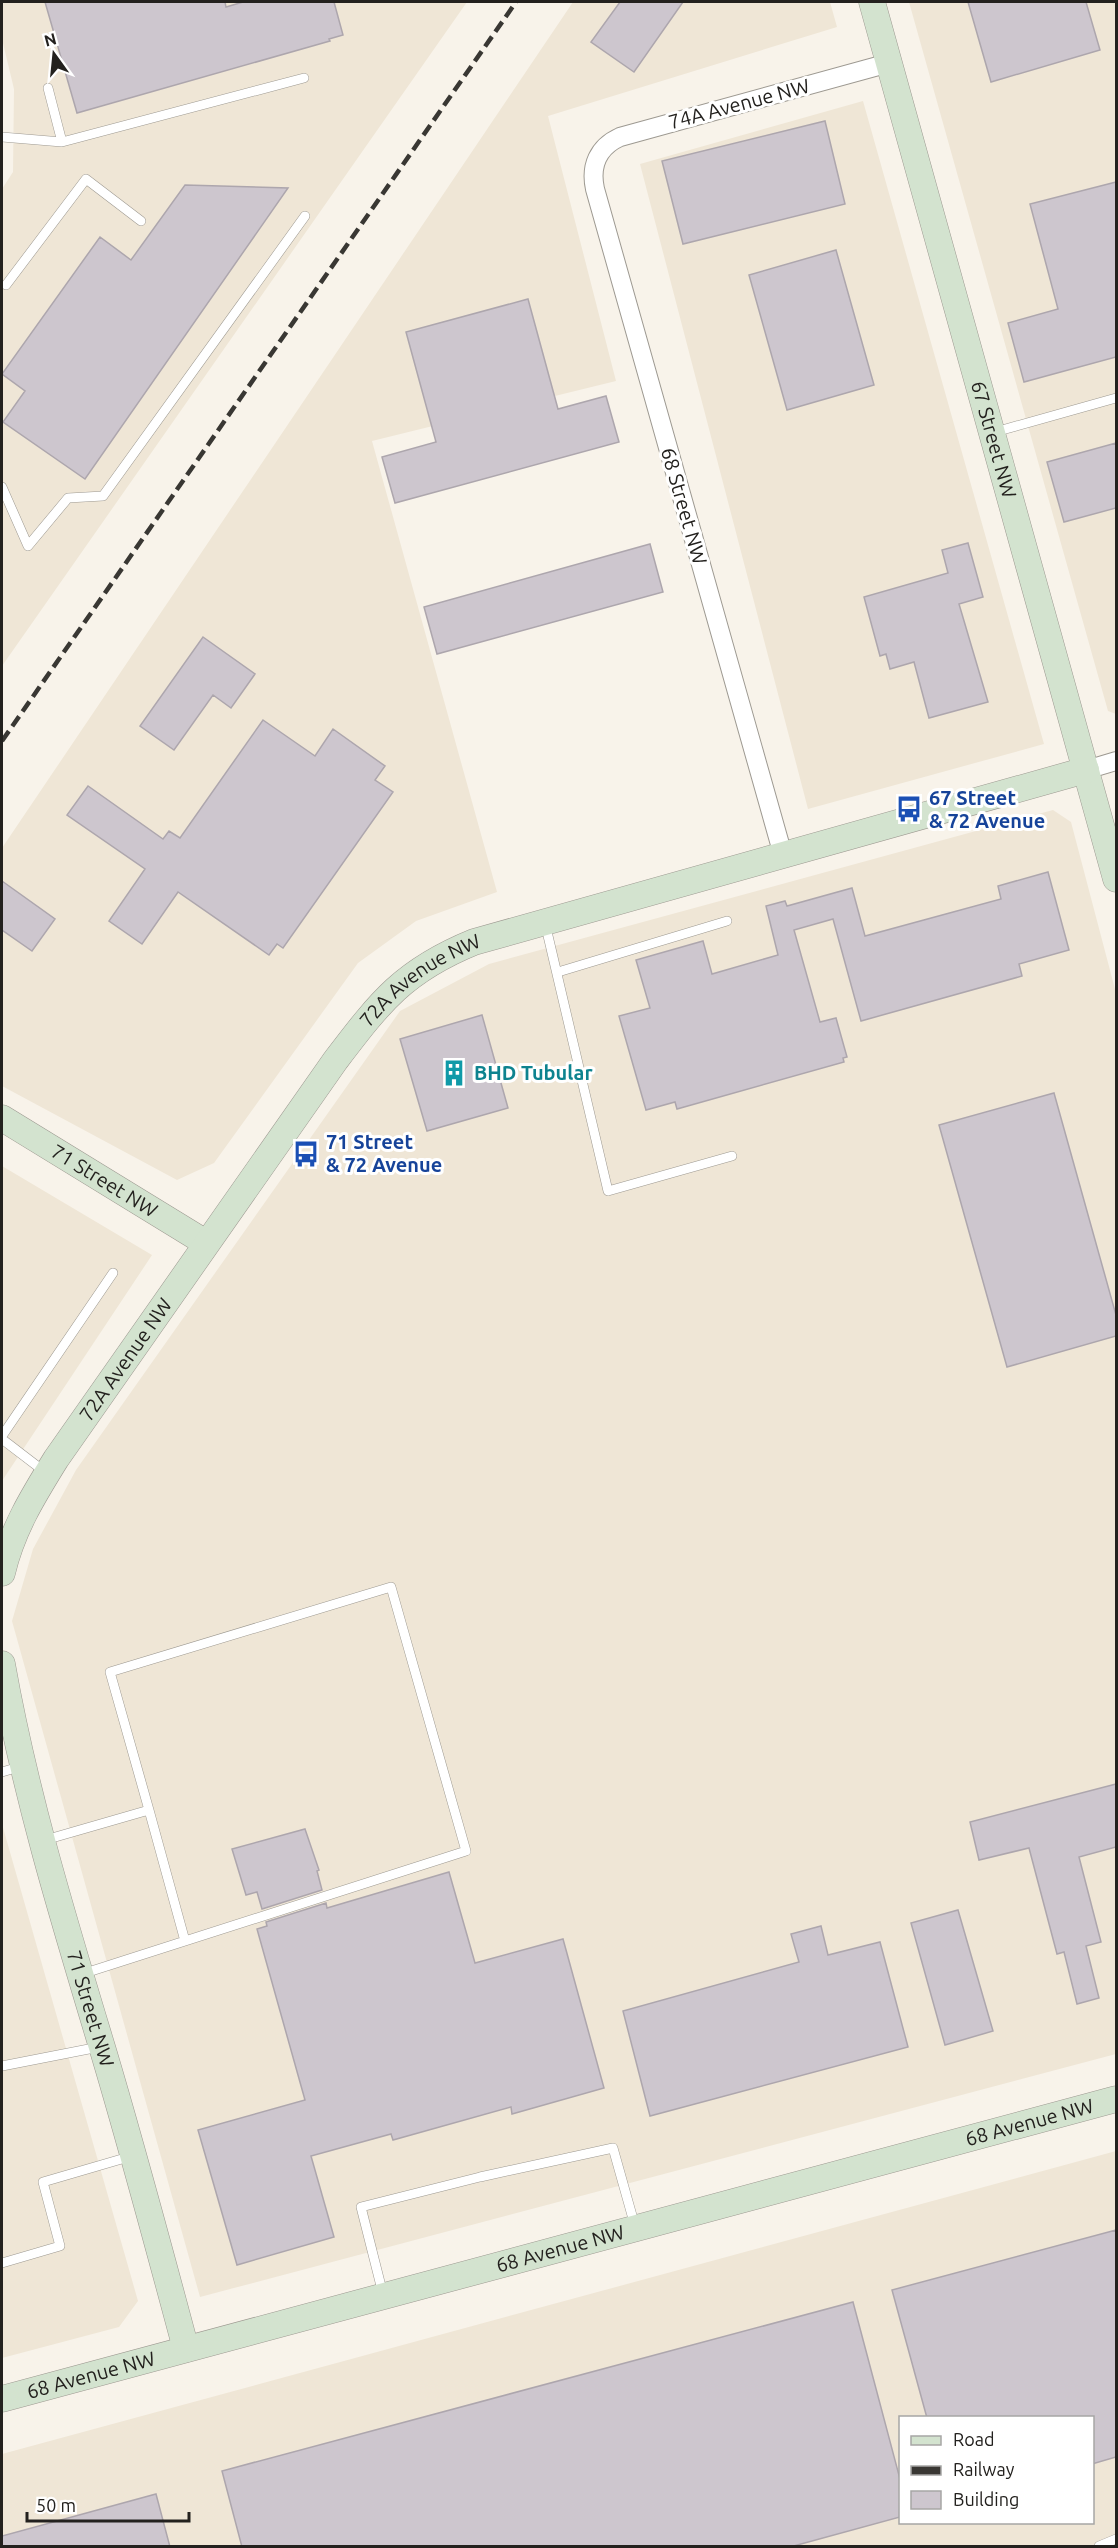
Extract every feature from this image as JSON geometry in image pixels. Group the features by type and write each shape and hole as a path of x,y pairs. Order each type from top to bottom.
{"street":[{"name":"67 Street NW","path":"872,2 1116,879"},
{"name":"74A Avenue NW","path":"597,158 610,142 620,137 889,63"},
{"name":"68 Street NW","path":"597,158 593,168 595,189 783,855"},
{"name":"72A Avenue NW","path":"2,1573 7,1552 24,1511 47,1473 206,1243 373,1010 393,990 425,966 474,942 1116,761"},
{"name":"71 Street NW","path":"2,1118 206,1243"},
{"name":"71 Street NW","path":"2,1664 13,1769 43,1841 134,2156 186,2349"},
{"name":"68 Avenue NW","path":"2,2399 1116,2099"}],"lane":[{"path":"2,137 62,142 304,78"},
{"path":"48,88 62,142"},
{"path":"3,286 86,179 141,221"},
{"path":"2,487 28,546 68,498 104,496 305,216"},
{"path":"992,433 1116,398"},
{"path":"558,972 727,921"},
{"path":"545,923 608,1191 732,1156"},
{"path":"47,1473 2,1437 113,1273"},
{"path":"80,1975 465,1851 391,1587 110,1672 185,1941"},
{"path":"43,1841 149,1810"},
{"path":"2,2066 102,2046"},
{"path":"383,2297 361,2207 480,2177 613,2148 636,2229"},
{"path":"2,2263 60,2246 43,2182 134,2156"},
{"path":"1099,2547 1116,2539"}],"shaded area":[{"path":"2,2 467,2 2,666 2,189 13,172 14,89 2,39"},
{"path":"573,2 830,2 837,27 548,116 616,381 372,441 497,892 416,921 358,963 214,1163 177,1180 2,1086 2,848"},
{"path":"909,2 1116,2 1116,714 1108,711"},
{"path":"863,101 1044,744 808,809 640,164"},
{"path":"1053,810 1071,822 1116,993 1116,2054 200,2297 12,1621 33,1549 76,1470 400,1011 489,964"},
{"path":"2,1166 152,1255 2,1481"},
{"path":"2,1824 138,2301 119,2327 2,2358"},
{"path":"1116,2151 1116,2546 2,2546 2,2454"}],"building":[{"path":"45,2 225,2 226,7 243,2 334,2 343,35 329,39 330,41 77,113"},
{"path":"620,2 683,2 634,72 591,42"},
{"path":"968,2 1086,2 1100,50 991,82"},
{"path":"825,121 845,204 683,244 662,161"},
{"path":"1116,182 1116,357 1024,382 1008,323 1058,309 1030,204"},
{"path":"185,185 288,188 85,479 3,422 25,391 2,374 100,237 131,260"},
{"path":"836,250 874,385 787,410 749,275"},
{"path":"528,299 558,409 606,396 619,442 395,503 382,457 436,442 406,332"},
{"path":"1116,443 1116,508 1064,522 1047,462"},
{"path":"968,543 983,597 959,604 988,702 929,718 914,662 890,669 886,654 880,656 864,597 948,573 942,550"},
{"path":"650,544 663,592 437,654 424,607"},
{"path":"203,637 255,674 231,708 213,695 174,750 140,726"},
{"path":"263,720 315,756 333,729 385,766 375,780 393,792 283,948 277,944 269,955 178,892 142,944 109,921 145,869 67,815 88,786 163,839 169,831 180,838"},
{"path":"1048,872 1069,950 1019,964 1022,976 861,1021 833,919 794,930 820,1022 836,1018 847,1057 843,1058 844,1062 677,1109 675,1102 646,1110 619,1016 650,1008 636,960 703,941 712,974 778,955 766,906 785,901 787,906 852,888 865,936 1001,899 998,886"},
{"path":"2,881 55,919 32,951 2,930"},
{"name":"BHD Tubular","path":"482,1015 508,1108 427,1131 400,1039"},
{"path":"1054,1093 1116,1315 1116,1336 1007,1367 939,1125"},
{"path":"1116,1784 1116,1847 1079,1857 1101,1942 1086,1946 1099,1998 1077,2004 1064,1952 1057,1954 1029,1848 979,1860 970,1822"},
{"path":"305,1829 319,1870 317,1871 322,1890 262,1909 257,1892 246,1895 232,1849"},
{"path":"449,1872 475,1963 563,1939 604,2088 512,2114 511,2107 393,2140 391,2134 311,2156 334,2237 237,2265 198,2130 305,2100 257,1929 267,1926 266,1922 326,1903 327,1908"},
{"path":"958,1910 993,2031 945,2045 911,1923"},
{"path":"821,1926 828,1955 880,1942 908,2047 650,2116 623,2011 799,1962 791,1934"},
{"path":"1116,2230 1116,2457 1094,2463 1094,2416 926,2416 892,2290"},
{"path":"853,2302 899,2475 899,2517 790,2547 242,2547 222,2471"},
{"path":"156,2494 170,2547 2,2547 2,2536"}],"railway":[{"path":"2,741 516,2"}],"place":[{"name":"67 Street & 72 Avenue","path":"909,809"},
{"name":"BHD Tubular","path":"454,1073"},
{"name":"71 Street & 72 Avenue","path":"306,1154"}]}
